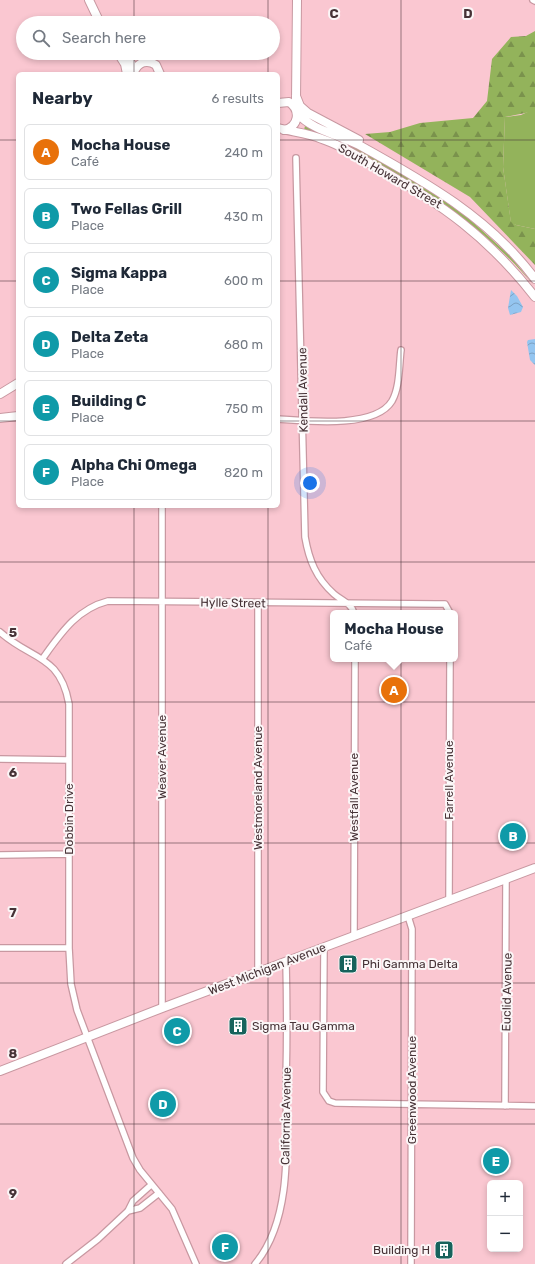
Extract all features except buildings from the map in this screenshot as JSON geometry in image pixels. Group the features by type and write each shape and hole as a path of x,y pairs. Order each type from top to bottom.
{"street":[{"path":"89,0 97,16"},
{"path":"280,129 292,126 295,123 297,0"},
{"path":"122,60 131,72"},
{"path":"128,60 132,72"},
{"path":"133,72 143,62 152,62 161,72"},
{"path":"296,96 300,106 308,113 341,129 406,171"},
{"name":"South Howard Street","path":"280,102 289,102 310,125 352,142 406,171 457,203 509,249 535,279"},
{"name":"South Howard Street","path":"280,129 323,139 342,148 413,188 445,209 474,231 499,256 535,297"},
{"name":"Kendall Avenue","path":"296,158 305,537 310,562 314,571 328,588 350,604"},
{"path":"280,419 303,421 353,420 378,414 388,405 394,394 401,350"},
{"path":"0,394 16,384"},
{"path":"0,418 16,416"},
{"name":"Weaver Avenue","path":"162,508 162,1008"},
{"name":"Hylle Street","path":"43,658 65,627 91,606 108,601 436,604 447,606 449,610"},
{"name":"Westmoreland Avenue","path":"258,603 258,972"},
{"path":"350,604 353,610"},
{"name":"Dobbin Drive","path":"0,632 43,658 56,671 66,688 69,704 68,948 73,997 133,1158 178,1221 196,1264"},
{"name":"Westfall Avenue","path":"354,936 355,662"},
{"name":"Farrell Avenue","path":"449,901 450,662"},
{"path":"0,759 69,760"},
{"path":"0,855 69,854"},
{"name":"West Michigan Avenue","path":"0,1071 162,1008 535,868"},
{"name":"Euclid Avenue","path":"505,1106 506,879"},
{"name":"Greenwood Avenue","path":"408,916 412,929 411,1264"},
{"path":"324,947 323,1092 329,1101 335,1103 412,1106 535,1106"},
{"path":"0,948 68,948"},
{"name":"California Avenue","path":"255,1264 272,1236 281,1207 284,1187 286,1099 286,962"},
{"path":"66,1264 98,1239 128,1211 133,1201 151,1185"},
{"path":"128,1211 140,1208 159,1193"}],"green space":[{"path":"535,31 535,111 505,117 503,167 511,222 516,225 535,229 535,265 470,197 365,134 390,132 420,123 473,118 487,101 492,59 511,37 526,36"},
{"path":"532,110 535,111 535,229 511,223 503,167 505,117 521,115"},
{"path":"305,126 352,145 417,182 465,215 510,256 535,287 500,249 440,202 350,147 332,138 304,130"}],"water":[{"path":"511,290 517,296 523,307 521,312 510,315 508,308"},
{"path":"535,339 535,365 530,360 527,342 528,340"}],"place":[{"name":"Mocha House","path":"394,690"},
{"name":"Two Fellas Grill","path":"513,836"},
{"name":"Phi Gamma Delta","path":"348,964"},
{"name":"Sigma Tau Gamma","path":"238,1026"},
{"name":"Sigma Kappa","path":"177,1031"},
{"name":"Delta Zeta","path":"163,1104"},
{"name":"Building C","path":"496,1161"},
{"name":"Alpha Chi Omega","path":"225,1247"},
{"name":"Building H","path":"444,1250"}]}
